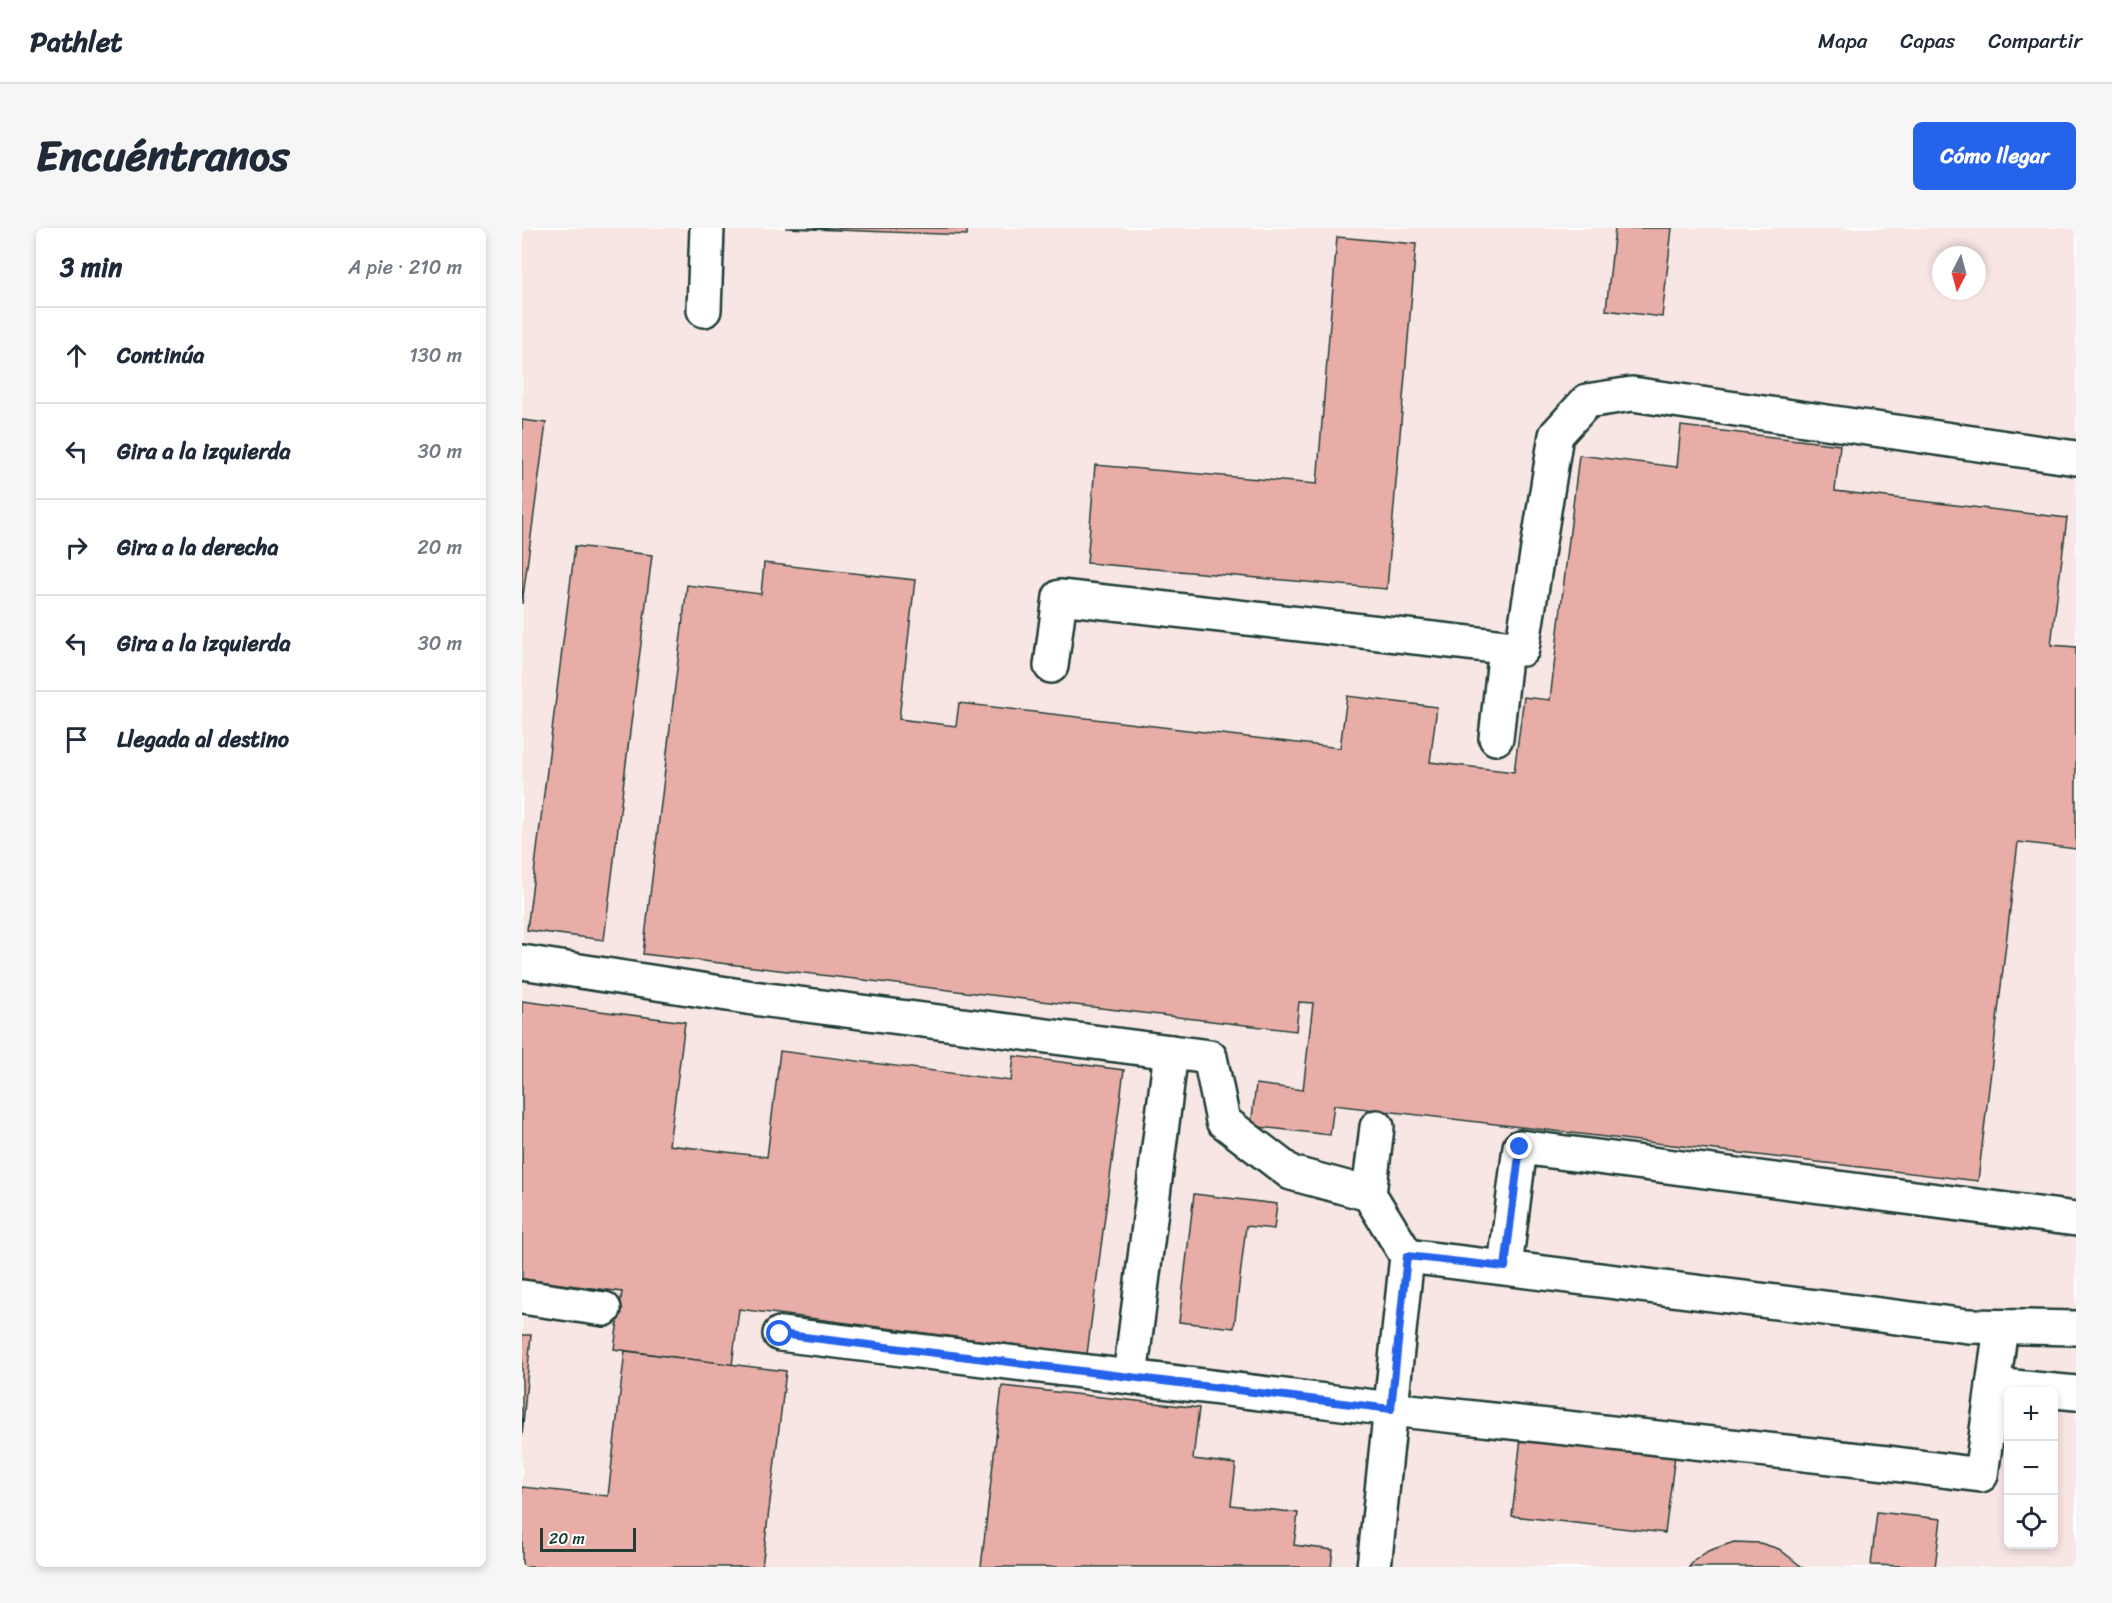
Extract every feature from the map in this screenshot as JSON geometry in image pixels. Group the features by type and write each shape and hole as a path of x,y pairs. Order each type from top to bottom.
{"lane":[{"path":"704,310 706,228"},
{"path":"1051,666 1060,597 1522,650 1556,435 1587,401 1632,394 2076,458"},
{"path":"1496,738 1506,648"},
{"path":"522,962 753,998 1210,1058 1222,1121 1291,1173 1369,1194"},
{"path":"1130,1377 1172,1052"},
{"path":"1374,1567 1407,1256 1369,1194 1377,1127"},
{"path":"1505,1267 1520,1147 2076,1219"},
{"path":"1407,1256 1968,1326 2076,1328"},
{"path":"522,1297 604,1309"},
{"path":"780,1334 1391,1409 1981,1475 2001,1327"},
{"path":"1993,1385 2076,1393"}],"shaded area":[{"path":"522,228 2076,228 2076,1567 522,1567"}],"building":[{"path":"785,228 967,228 967,235"},
{"path":"1615,228 1672,228 1662,317 1606,310"},
{"path":"1337,237 1416,244 1387,589 1087,563 1095,465 1317,484"},
{"path":"522,420 546,423 522,604"},
{"path":"1681,426 1840,445 1835,491 2067,518 2051,645 2076,647 2076,849 2018,842 1978,1181 1334,1105 1330,1135 1251,1126 1256,1084 1303,1090 1313,1003 1299,1002 1296,1031 643,954 687,585 761,594 764,563 915,580 899,719 956,726 959,703 1340,748 1347,696 1437,707 1430,762 1514,772 1524,697 1550,700 1579,455 1677,467"},
{"path":"575,546 652,555 604,940 527,930"},
{"path":"522,1001 685,1022 669,1145 767,1157 780,1051 1011,1081 1014,1056 1124,1070 1087,1354 739,1309 732,1365 614,1349 622,1292 522,1279"},
{"path":"1194,1194 1277,1204 1274,1229 1246,1226 1234,1328 1179,1322"},
{"path":"522,1335 531,1335 522,1436"},
{"path":"625,1351 786,1371 762,1567 522,1567 522,1487 608,1496"},
{"path":"1002,1386 1199,1408 1193,1459 1236,1464 1231,1505 1298,1513 1294,1545 1333,1550 1331,1567 981,1567"},
{"path":"1521,1437 1675,1455 1665,1533 1512,1516"},
{"path":"1877,1512 1941,1519 1935,1567 1871,1565"},
{"path":"1734,1542 1760,1543 1779,1549 1802,1567 1689,1567 1708,1551"}],"route":[{"path":"780,1334 1391,1409 1407,1256 1505,1267 1520,1147"}]}
